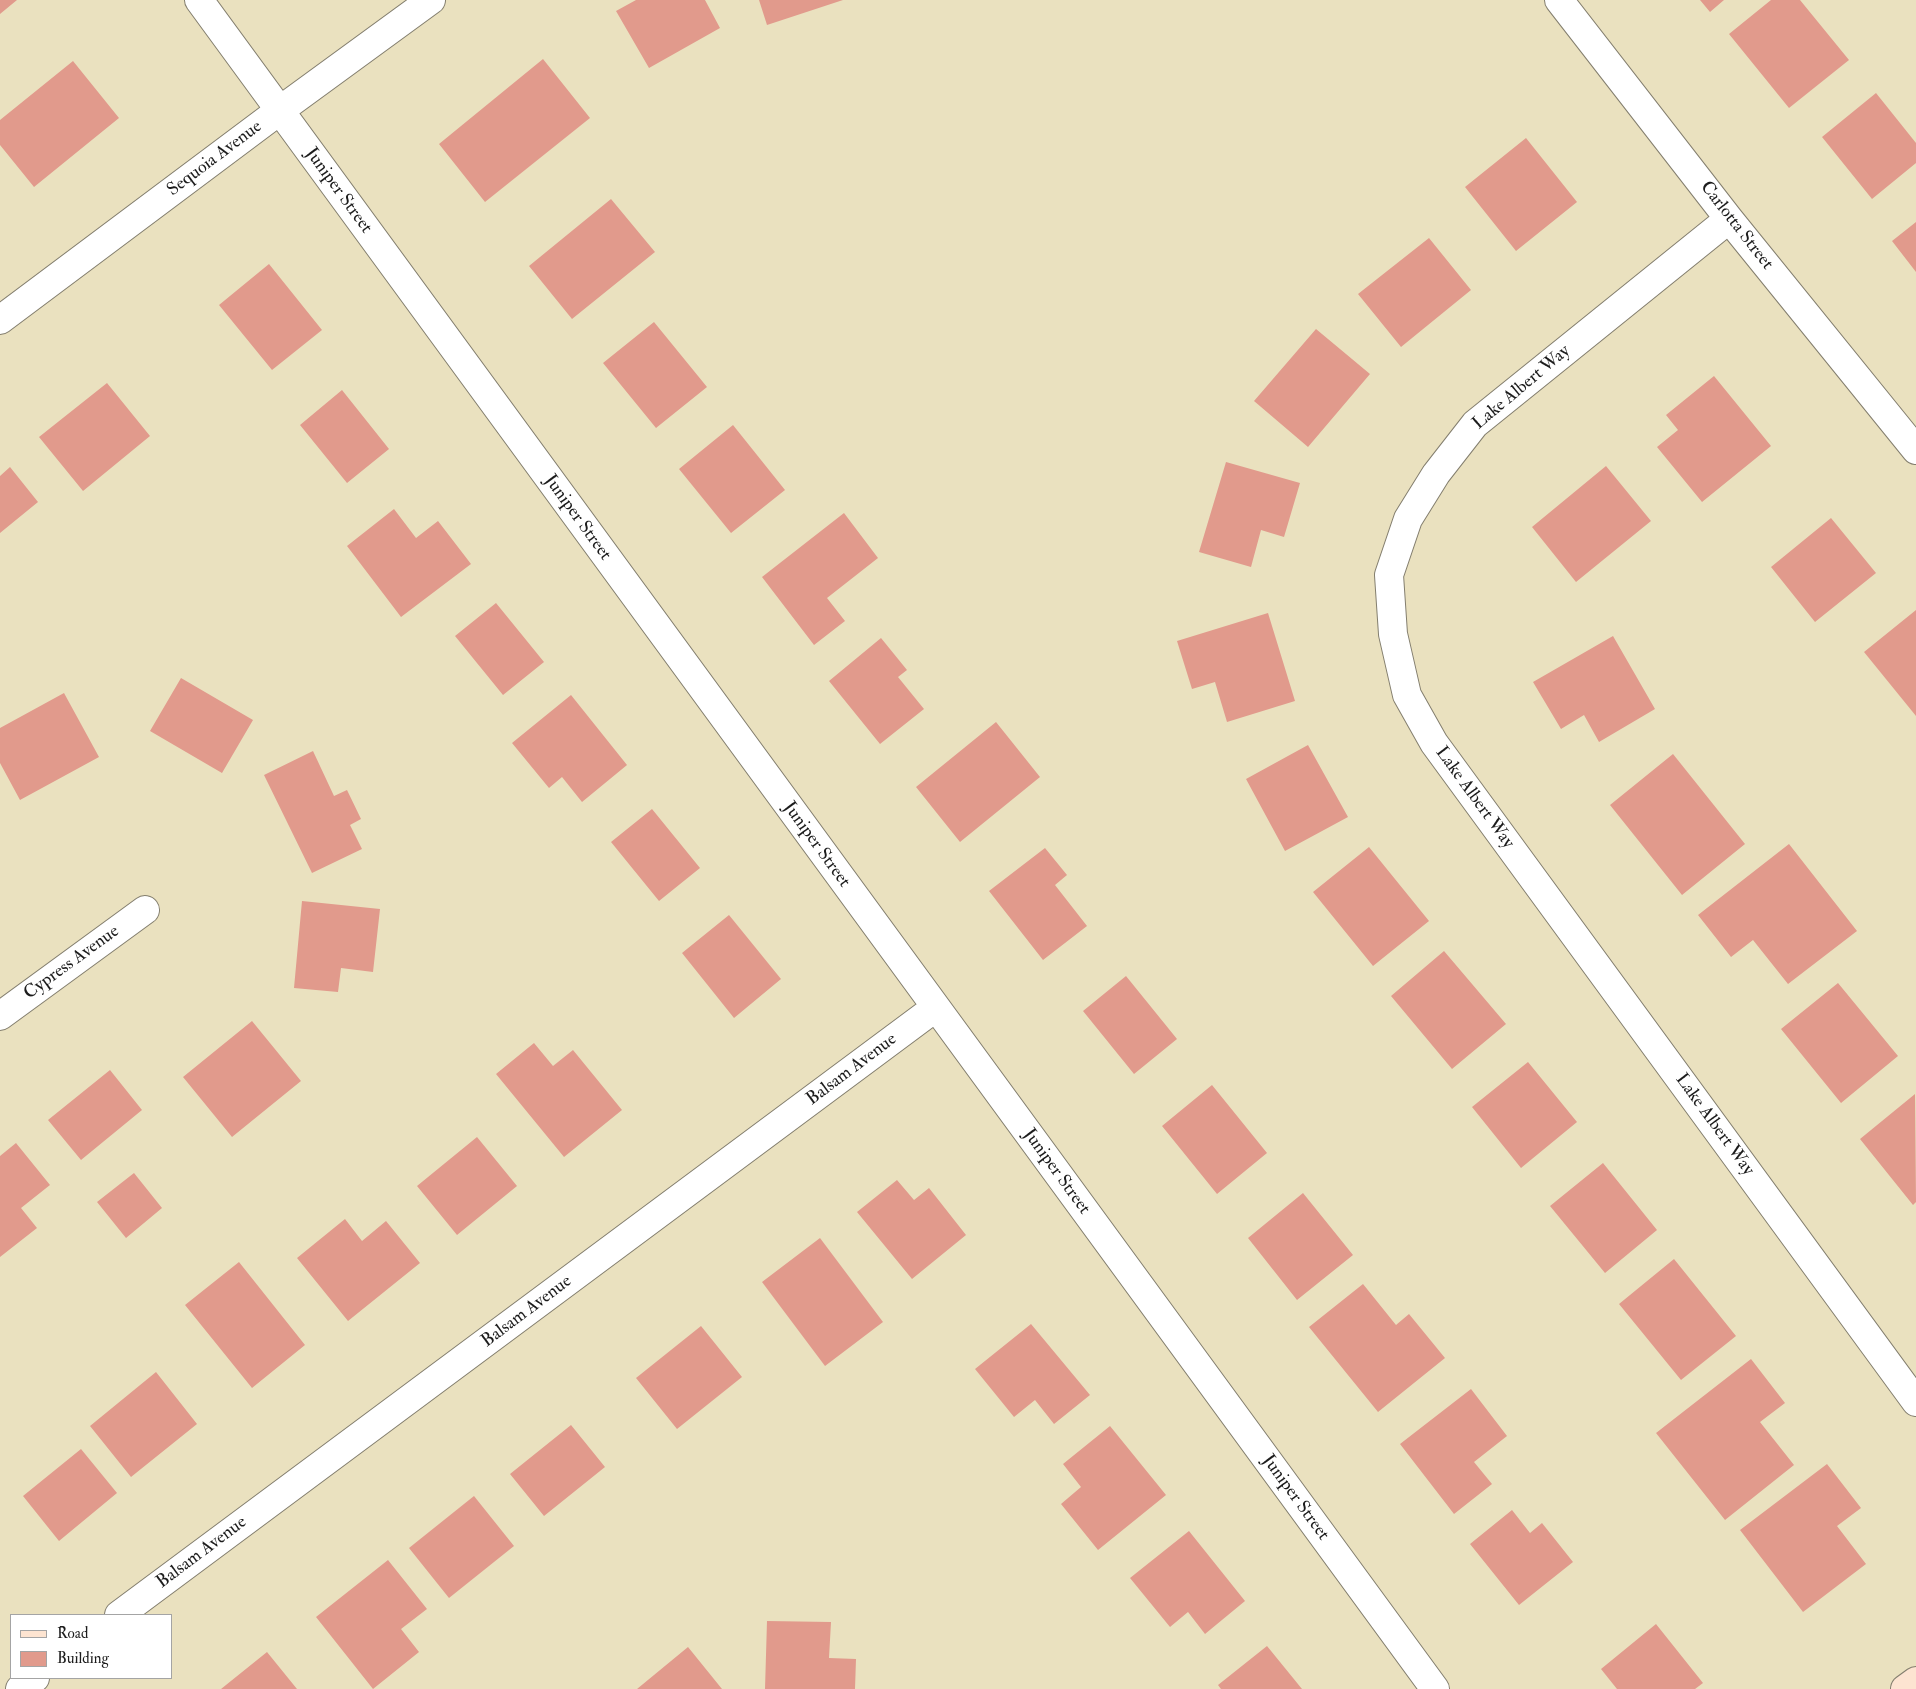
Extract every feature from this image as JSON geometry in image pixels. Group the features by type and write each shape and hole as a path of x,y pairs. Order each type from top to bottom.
{"street":[{"name":"Juniper Street","path":"199,0 1435,1689"},
{"name":"Sequoia Avenue","path":"0,320 431,0"},
{"name":"Carlotta Street","path":"1559,0 1730,219 1916,450"},
{"name":"Lake Albert Way","path":"1730,219 1475,424 1436,474 1408,519 1389,575 1392,634 1407,695 1434,743 1916,1402"},
{"name":"Cypress Avenue","path":"0,1016 145,910"},
{"name":"Balsam Avenue","path":"120,1614 935,1008"},
{"path":"20,1689 34,1679"},
{"path":"1905,1689 1916,1681"}],"building":[{"path":"0,0 17,0 0,14"},
{"path":"636,0 705,0 720,28 649,68 616,11"},
{"path":"759,0 843,0 767,25"},
{"path":"1700,0 1724,0 1710,12"},
{"path":"1771,0 1800,0 1849,60 1789,108 1729,34"},
{"path":"543,59 590,118 485,202 439,144"},
{"path":"73,61 119,118 34,187 0,145 0,120"},
{"path":"1876,93 1916,143 1916,163 1872,199 1822,137"},
{"path":"1526,138 1577,202 1516,251 1465,187"},
{"path":"611,199 655,252 572,319 529,266"},
{"path":"1916,222 1916,272 1892,241"},
{"path":"1429,238 1471,290 1401,347 1358,294"},
{"path":"269,264 322,330 272,370 219,305"},
{"path":"654,322 707,387 656,428 603,363"},
{"path":"1316,329 1370,374 1308,447 1254,401"},
{"path":"1714,376 1771,446 1702,502 1657,447 1678,430 1666,415"},
{"path":"107,383 150,436 83,491 39,437"},
{"path":"342,390 389,449 347,483 300,425"},
{"path":"733,425 785,490 731,533 679,469"},
{"path":"1226,462 1300,483 1284,537 1261,530 1251,567 1199,552"},
{"path":"1606,466 1651,521 1576,582 1532,527"},
{"path":"10,467 38,502 0,533 0,476"},
{"path":"394,509 416,538 438,521 471,564 401,617 347,546"},
{"path":"844,513 878,558 827,598 845,621 814,645 762,577"},
{"path":"1831,518 1876,573 1815,622 1771,567"},
{"path":"496,603 544,662 503,695 455,636"},
{"path":"1916,610 1916,716 1864,652"},
{"path":"1268,613 1295,701 1227,722 1215,682 1192,689 1177,641"},
{"path":"1613,636 1655,709 1599,742 1584,715 1561,729 1533,682"},
{"path":"881,638 907,670 898,677 924,709 880,744 829,681"},
{"path":"181,678 253,720 222,773 150,731"},
{"path":"64,693 99,757 20,800 0,763 0,728"},
{"path":"571,695 627,765 582,802 562,777 549,788 512,743"},
{"path":"996,722 1040,777 960,842 916,787"},
{"path":"1308,745 1348,817 1285,851 1246,779"},
{"path":"313,751 334,796 347,790 361,819 350,825 362,849 312,873 264,775"},
{"path":"1673,754 1745,844 1682,895 1610,805"},
{"path":"652,809 700,868 659,901 611,842"},
{"path":"1789,844 1857,931 1788,984 1753,940 1731,957 1698,915"},
{"path":"1369,847 1429,921 1373,966 1313,892"},
{"path":"1045,848 1067,875 1055,885 1087,926 1043,960 989,891"},
{"path":"302,901 380,909 373,972 341,968 338,992 294,988"},
{"path":"729,915 781,979 734,1018 682,953"},
{"path":"1444,951 1506,1024 1452,1069 1391,996"},
{"path":"1126,976 1177,1039 1134,1074 1083,1011"},
{"path":"1838,983 1898,1056 1841,1103 1781,1029"},
{"path":"252,1021 301,1081 232,1137 183,1077"},
{"path":"534,1043 553,1066 573,1050 622,1110 564,1157 496,1074"},
{"path":"1528,1062 1577,1122 1521,1168 1472,1107"},
{"path":"110,1070 142,1110 81,1160 48,1120"},
{"path":"1212,1085 1267,1153 1217,1194 1162,1126"},
{"path":"1915,1094 1916,1202 1913,1205 1860,1139"},
{"path":"477,1137 517,1186 457,1235 417,1186"},
{"path":"16,1143 50,1185 21,1208 37,1228 0,1257 0,1156"},
{"path":"1603,1163 1657,1230 1605,1273 1550,1206"},
{"path":"134,1173 162,1208 126,1238 97,1202"},
{"path":"897,1180 914,1200 929,1188 966,1235 912,1279 857,1212"},
{"path":"1303,1193 1353,1255 1297,1300 1248,1238"},
{"path":"345,1219 362,1241 386,1221 420,1263 348,1321 297,1258"},
{"path":"820,1238 883,1322 825,1366 762,1282"},
{"path":"1674,1259 1736,1336 1681,1380 1619,1304"},
{"path":"239,1262 305,1345 252,1388 185,1305"},
{"path":"1363,1284 1396,1325 1409,1314 1445,1358 1378,1412 1309,1327"},
{"path":"1031,1324 1090,1395 1054,1424 1035,1400 1014,1417 975,1369"},
{"path":"701,1326 742,1377 677,1429 636,1378"},
{"path":"1751,1359 1785,1403 1760,1422 1794,1465 1725,1520 1656,1433"},
{"path":"156,1372 197,1424 131,1477 90,1426"},
{"path":"1471,1389 1507,1436 1474,1462 1492,1484 1454,1514 1400,1444"},
{"path":"571,1425 605,1467 544,1516 510,1474"},
{"path":"1110,1426 1166,1495 1098,1550 1061,1504 1081,1487 1063,1464"},
{"path":"81,1449 117,1493 59,1541 23,1496"},
{"path":"1827,1464 1861,1508 1837,1526 1866,1564 1803,1612 1740,1530"},
{"path":"474,1496 514,1546 449,1598 409,1548"},
{"path":"1512,1510 1530,1533 1542,1523 1573,1562 1519,1605 1470,1544"},
{"path":"1189,1531 1245,1601 1205,1634 1188,1612 1170,1627 1130,1578"},
{"path":"388,1560 427,1609 401,1629 419,1652 373,1689 316,1617"},
{"path":"767,1621 831,1622 829,1658 856,1659 855,1689 765,1689"},
{"path":"1656,1624 1703,1683 1695,1689 1617,1689 1601,1669"},
{"path":"1267,1646 1302,1689 1221,1689 1218,1685"},
{"path":"688,1647 722,1689 637,1689"},
{"path":"267,1652 297,1689 221,1689"}]}
